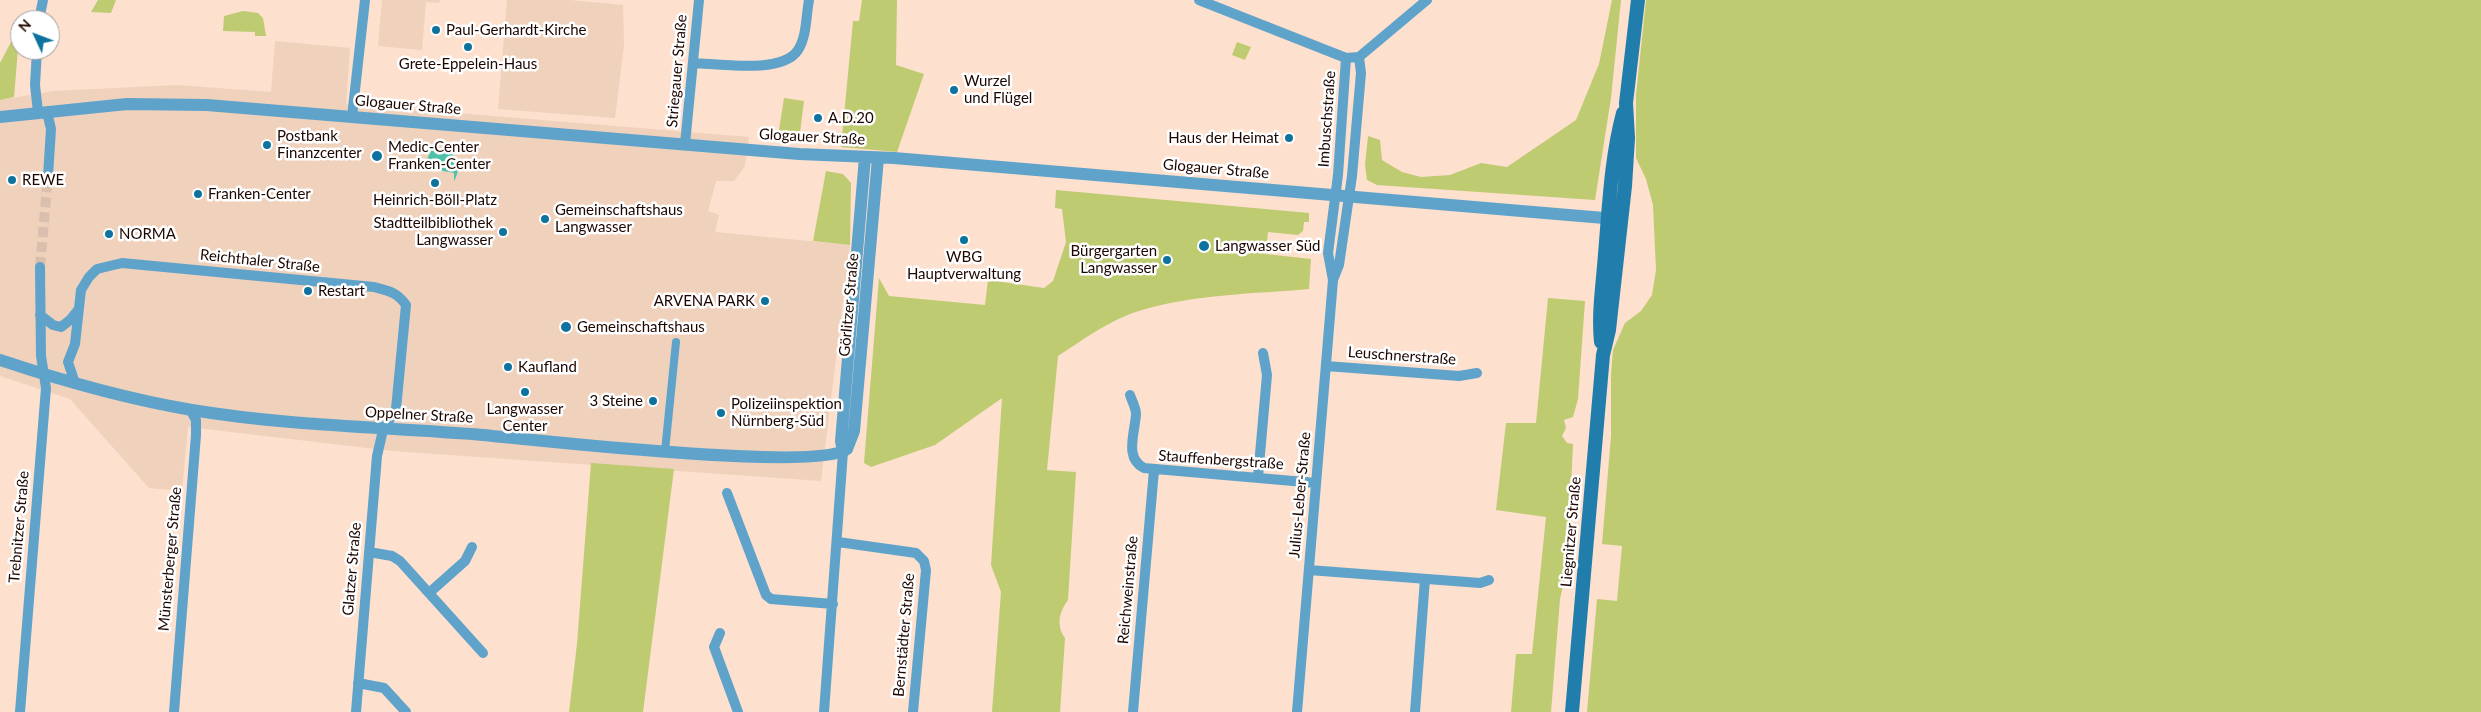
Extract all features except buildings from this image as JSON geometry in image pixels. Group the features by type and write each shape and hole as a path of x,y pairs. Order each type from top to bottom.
{"main road":[{"name":"Liegnitzer Straße","path":"1572,712 1603,355 1600,321 1615,219 1617,135 1626,103 1638,0"}],"street":[{"path":"352,117 365,0"},
{"name":"Striegauer Straße","path":"685,144 694,63 698,0"},
{"path":"694,63 771,65 788,60 798,50 803,36 809,0"},
{"path":"1199,0 1346,58"},
{"path":"1359,57 1427,0"},
{"name":"Imbuschstraße","path":"1335,194 1347,72 1346,58 1359,57 1360,73 1349,196"},
{"path":"36,60 35,85 42,112 52,129 48,176"},
{"name":"Glogauer Straße","path":"0,117 118,105 179,103 1335,194 1615,219"},
{"name":"Görlitzer Straße","path":"824,712 838,542 843,452 841,441 865,157"},
{"name":"Görlitzer Straße","path":"843,452 850,444 854,431 878,158"},
{"name":"Julius-Leber-Straße","path":"1297,712 1333,280 1328,253 1335,194"},
{"name":"Julius-Leber-Straße","path":"1333,280 1339,265 1349,196"},
{"name":"Reichthaler Straße","path":"75,383 68,362 74,344 81,290 89,277 97,269 122,262 374,287 395,292 406,305 396,409 383,430"},
{"name":"Trebnitzer Straße","path":"20,712 46,388 40,315 40,267"},
{"path":"40,315 46,321 60,327 70,320 79,309"},
{"path":"665,450 676,342"},
{"path":"1258,476 1267,375 1263,353"},
{"name":"Oppelner Straße","path":"0,360 75,383 190,409 261,419 383,430 437,432 770,457 822,456 843,452"},
{"name":"Leuschnerstraße","path":"1326,366 1460,376 1477,373"},
{"name":"Stauffenbergstraße","path":"1130,395 1136,412 1132,457 1136,464 1154,470 1258,476 1316,483"},
{"name":"Münsterberger Straße","path":"174,712 196,435 196,420 190,409"},
{"name":"Glatzer Straße","path":"356,712 377,456 383,430"},
{"name":"Reichweinstraße","path":"1133,712 1154,470"},
{"path":"727,493 766,595 771,599 833,604"},
{"name":"Bernstädter Straße","path":"838,542 916,553 924,561 926,570 912,712"},
{"path":"429,593 465,561 472,546"},
{"path":"369,552 392,556 400,561 483,653"},
{"path":"1309,570 1480,583 1489,580"},
{"path":"1415,712 1426,579"},
{"path":"720,633 714,647 738,712"},
{"path":"358,683 384,688 406,712"}],"shaded area":[{"path":"382,0 440,0 439,3 426,2 422,50 378,46"},
{"path":"507,0 570,0 623,5 624,45 615,118 498,109"},
{"path":"275,41 350,48 346,104 749,137 745,166 734,181 716,181 708,211 719,215 715,232 850,245 821,481 393,451 188,427 182,491 149,488 70,399 0,376 0,100 54,91 177,85 271,92"}],"green space":[{"path":"98,0 116,0 111,13 91,12"},
{"path":"862,0 897,0 896,65 924,74 897,152 841,147 853,21 859,21"},
{"path":"1612,0 1621,0 1611,98 1595,200 1377,185 1367,180 1365,165 1368,136 1380,140 1382,160 1402,172 1421,177 1450,175 1481,163 1507,167 1576,120 1599,64"},
{"path":"1646,0 2481,0 2481,712 1587,712 1597,599 1617,601 1622,546 1602,544 1611,436 1613,350 1625,323 1641,311 1652,295 1656,270 1653,205 1646,179 1636,158 1636,95"},
{"path":"243,11 258,13 263,18 266,36 255,36 255,32 223,31 224,16"},
{"path":"1237,42 1251,47 1245,60 1232,55"},
{"path":"10,44 10,60 17,60 14,97 0,100 0,63"},
{"path":"784,98 804,101 800,133 779,130"},
{"path":"826,171 843,174 851,183 850,245 813,241"},
{"name":"Bürgergarten Langwasser","path":"1056,190 1309,213 1309,222 1304,222 1303,231 1298,235 1268,232 1266,254 1311,259 1309,289 1204,298 1142,310 1109,324 1058,356 1047,470 1076,472 1068,600 1062,609 1060,619 1060,629 1065,638 1060,712 992,712 1001,592 991,565 1002,398 935,445 871,467 864,463 879,278 889,296 985,305 988,280 1044,288 1053,281 1066,242 1062,209 1055,208"},
{"path":"1548,298 1585,301 1578,399 1573,417 1564,420 1566,428 1562,436 1567,443 1573,444 1567,568 1560,599 1551,712 1511,712 1516,654 1532,654 1546,517 1496,510 1506,423 1536,423"},
{"path":"591,463 674,469 643,712 569,712 577,644"}],"water":[{"path":"434,147 450,151 456,158 458,172 454,181 454,173 423,167 430,153 428,150 434,150"}],"tunnel":[{"path":"40,267 48,176"}],"place":[{"name":"Paul-Gerhardt-Kirche","path":"436,30"},
{"name":"Grete-Eppelein-Haus","path":"468,47"},
{"name":"Wurzel und Flügel","path":"954,90"},
{"name":"A.D.20","path":"818,118"},
{"name":"Haus der Heimat","path":"1289,138"},
{"name":"Postbank Finanzcenter","path":"267,145"},
{"name":"Medic-Center Franken-Center","path":"377,156"},
{"name":"REWE","path":"12,180"},
{"name":"Heinrich-Böll-Platz","path":"435,183"},
{"name":"Franken-Center","path":"198,194"},
{"name":"Gemeinschaftshaus Langwasser","path":"545,219"},
{"name":"Stadtteilbibliothek Langwasser","path":"503,232"},
{"name":"NORMA","path":"109,234"},
{"name":"WBG Hauptverwaltung","path":"964,240"},
{"name":"Langwasser Süd","path":"1204,246"},
{"name":"Bürgergarten Langwasser","path":"1167,260"},
{"name":"Restart","path":"308,291"},
{"name":"ARVENA PARK","path":"765,301"},
{"name":"Gemeinschaftshaus","path":"566,327"},
{"name":"Kaufland","path":"508,367"},
{"name":"Langwasser Center","path":"525,392"},
{"name":"3 Steine","path":"653,401"},
{"name":"Polizeiinspektion Nürnberg-Süd","path":"721,413"}]}
